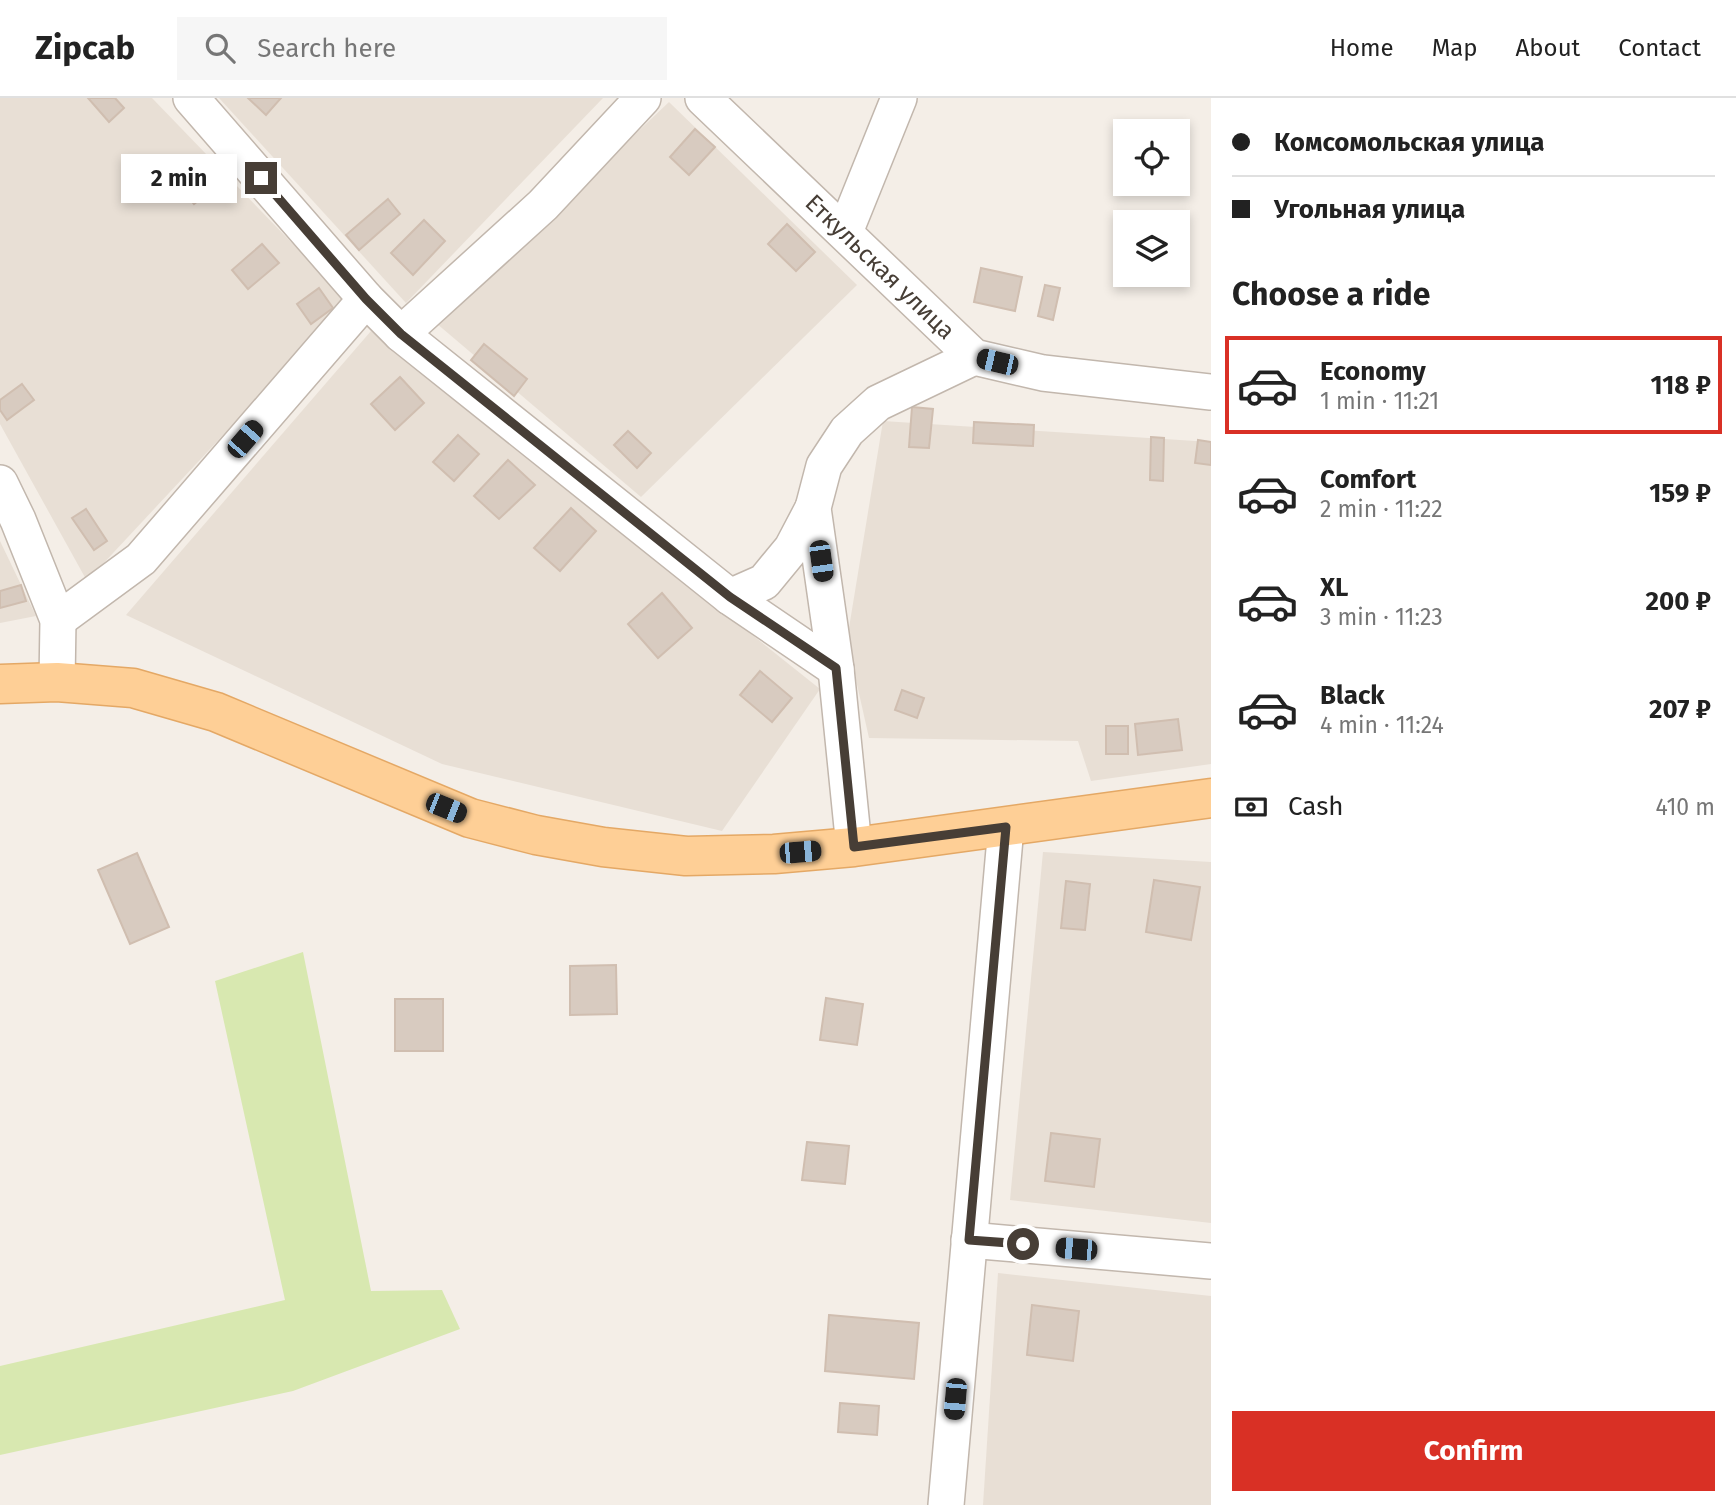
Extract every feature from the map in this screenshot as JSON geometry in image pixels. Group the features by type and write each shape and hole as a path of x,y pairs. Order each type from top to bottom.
{"main road":[{"path":"0,684 57,682 133,688 216,712 470,818 536,835 603,847 686,856 774,854 854,847 1203,803"}],"street":[{"path":"191,98 366,299 401,334 730,597 836,668"},
{"path":"401,334 542,205 643,98"},
{"name":"Еткульская улица","path":"703,98 974,357 1043,373 1211,392"},
{"path":"845,232 899,98"},
{"path":"58,620 142,559 366,299"},
{"path":"730,597 764,582 792,548 813,508 824,466 847,431 878,403 974,357"},
{"path":"0,483 18,520 58,620 57,682"},
{"path":"813,508 836,668 854,847"},
{"path":"946,1505 1006,827"},
{"path":"969,1240 1211,1261"}],"shaded area":[{"path":"0,98 152,98 348,301 87,581 0,424"},
{"path":"219,98 603,98 406,303"},
{"path":"669,102 857,285 641,497 436,323"},
{"path":"371,331 820,689 722,831 442,764 126,615"},
{"path":"883,421 1211,442 1211,764 1091,781 1078,741 869,738 847,640"},
{"path":"0,541 36,616 0,623"},
{"path":"1043,852 1211,862 1211,1223 1010,1200"},
{"path":"998,1273 1211,1296 1211,1505 983,1505"}],"green space":[{"path":"303,952 371,1291 442,1290 460,1329 293,1391 0,1455 0,1366 285,1300 215,981"}],"building":[{"path":"88,98 115,98 124,108 109,122"},
{"path":"248,98 281,98 266,115"},
{"path":"695,129 715,147 689,175 670,157"},
{"path":"190,164 211,190 194,204 173,178"},
{"path":"388,199 400,214 359,250 346,235"},
{"path":"424,220 445,241 413,275 391,253"},
{"path":"787,224 815,252 796,271 768,244"},
{"path":"262,244 279,263 248,289 232,270"},
{"path":"981,268 1022,277 1015,311 974,302"},
{"path":"1045,285 1060,288 1053,320 1038,316"},
{"path":"319,288 333,308 311,324 297,304"},
{"path":"484,344 527,379 514,396 471,360"},
{"path":"400,377 424,403 395,430 371,404"},
{"path":"22,384 34,400 7,420 0,410 0,400"},
{"path":"912,407 933,409 929,448 909,447"},
{"path":"974,422 1034,425 1033,446 973,443"},
{"path":"628,431 651,453 637,468 614,445"},
{"path":"458,435 479,454 454,481 433,462"},
{"path":"1151,437 1164,438 1163,481 1150,480"},
{"path":"1198,440 1211,442 1211,465 1195,463"},
{"path":"508,460 535,485 499,519 474,496"},
{"path":"571,508 596,531 560,571 534,548"},
{"path":"86,509 107,541 94,550 72,518"},
{"path":"21,585 26,601 0,608 0,591"},
{"path":"662,593 692,628 658,658 628,624"},
{"path":"760,671 792,698 772,722 740,695"},
{"path":"902,690 924,698 917,718 895,710"},
{"path":"1178,719 1182,750 1138,755 1135,724"},
{"path":"1106,726 1128,726 1128,754 1106,754"},
{"path":"137,853 169,927 130,944 98,870"},
{"path":"1154,880 1200,887 1191,940 1146,932"},
{"path":"1066,881 1090,884 1085,930 1061,928"},
{"path":"616,965 617,1014 570,1015 570,966"},
{"path":"826,998 863,1004 857,1045 820,1040"},
{"path":"395,999 443,999 443,1051 395,1051"},
{"path":"1051,1133 1100,1139 1094,1187 1045,1181"},
{"path":"807,1142 849,1146 845,1184 802,1180"},
{"path":"1032,1305 1079,1311 1073,1361 1027,1355"},
{"path":"829,1315 919,1323 914,1379 825,1371"},
{"path":"840,1403 879,1406 877,1435 838,1432"}],"route":[{"path":"261,178 366,299 401,334 730,597 836,668 854,847 1006,827 969,1240 1023,1244"}]}
